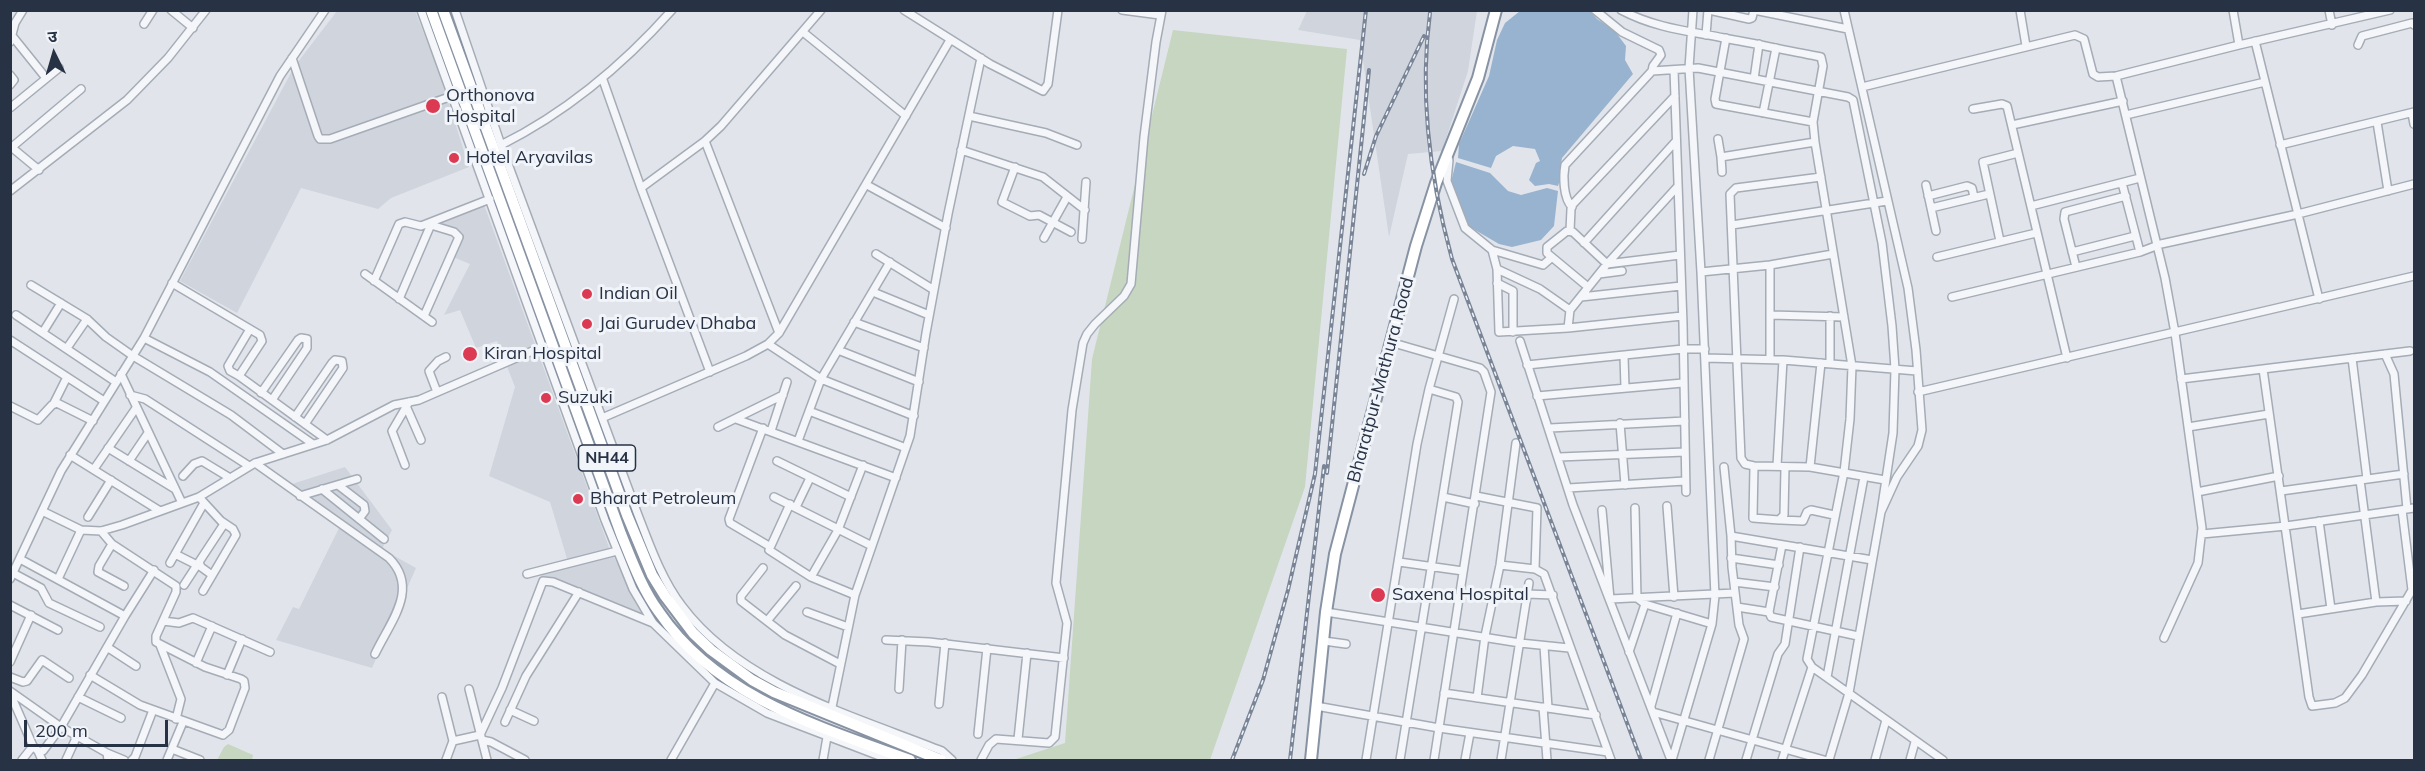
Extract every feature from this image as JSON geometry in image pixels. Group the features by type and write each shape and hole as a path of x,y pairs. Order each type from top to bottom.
{"highway":[{"name":"NH44","path":"431,10 621,534 644,588 658,611 694,653 715,671 758,699 910,760"},
{"name":"NH44","path":"443,10 627,515 652,575 665,596 693,633 711,650 752,680 828,716 941,760"},
{"name":"Bharatpur-Mathura Road","path":"1311,760 1326,612 1335,554 1390,342 1428,208 1478,78 1496,10"},
{"path":"459,113 472,125"}],"street":[{"path":"22,10 15,23 12,39 46,78"},
{"path":"144,24 153,10"},
{"path":"171,10 192,28"},
{"path":"10,191 127,100 168,58 206,10"},
{"path":"100,627 49,603 41,588 12,576 70,455 144,338 280,76 325,10"},
{"path":"421,10 617,550 633,589 653,622 715,683 763,711 890,760"},
{"path":"455,10 501,145 602,418 654,552 682,606 718,644 737,659 776,682 942,751 952,760"},
{"path":"501,145 560,111 603,80 672,10"},
{"path":"641,188 705,141 727,120 821,10"},
{"path":"904,10 950,40 1043,91 1048,84 1058,10"},
{"path":"981,760 989,745 996,738 1053,741 1067,618 1059,599 1056,583 1072,410 1084,339 1095,324 1124,296 1131,284 1144,137 1161,13 1122,10"},
{"path":"1572,207 1569,204 1566,190 1565,165 1652,71 1660,56 1659,50 1618,29 1595,10"},
{"path":"1621,10 1673,30 1691,31 1821,57 1823,66 1812,122 1852,366 1850,419 1844,472 1807,659 1812,667 1943,760"},
{"path":"1672,760 1712,624 1714,596 1705,349 1689,68 1692,10"},
{"path":"1706,34 1709,10 1749,19 1752,18 1754,10 1848,29"},
{"path":"1844,10 1908,288 1917,371 1921,439 1897,477 1881,512"},
{"path":"2020,10 2026,46"},
{"path":"2233,10 2239,45"},
{"path":"2329,10 2332,25"},
{"path":"1862,87 2026,46 2080,36 2084,39 2093,74 2098,77 2116,76 2390,10"},
{"path":"2358,45 2362,36 2412,23 2415,25"},
{"path":"803,32 906,116"},
{"path":"1726,38 1714,99 1716,104 1812,122"},
{"path":"602,418 710,372 768,344 779,333 950,40"},
{"path":"2255,42 2319,299"},
{"path":"1754,79 1759,44"},
{"path":"1763,114 1776,48"},
{"path":"292,58 320,139 330,139 452,96"},
{"path":"832,707 855,595 906,448 914,416 929,315 981,58"},
{"path":"10,108 59,68"},
{"path":"1652,71 1689,68 1721,72 1848,97 1853,100 1864,98"},
{"path":"1674,70 1683,316 1686,492"},
{"path":"10,75 15,80 10,86"},
{"path":"2116,76 2155,245 2165,278 2175,333 2202,534 2198,563 2164,638"},
{"path":"603,80 710,372"},
{"path":"2126,115 2265,82"},
{"path":"39,170 11,146 81,89"},
{"path":"1570,231 1572,207 1675,96"},
{"path":"1829,760 1849,693 1893,433 1895,369 1886,270 1853,100"},
{"path":"2012,125 2123,101"},
{"path":"1973,109 2004,104 2012,125 2067,358"},
{"path":"2280,145 2413,113 2415,124"},
{"path":"969,116 1037,131 1077,145"},
{"path":"2377,122 2388,191"},
{"path":"1718,139 1722,172"},
{"path":"705,141 779,333"},
{"path":"1584,243 1676,141"},
{"path":"1721,157 1815,142"},
{"path":"1451,146 1447,181 1465,228 1492,250 1543,265 1551,258"},
{"path":"961,150 1015,167 1049,181 1085,210"},
{"path":"2000,241 1984,161 2018,153"},
{"path":"1015,167 1002,202 1030,216 1038,215 1071,232"},
{"path":"1821,177 1733,189 1730,194 1741,458 1745,464 1754,466 1810,467 1885,480"},
{"path":"2031,206 2140,178"},
{"path":"1082,239 1086,182"},
{"path":"2122,183 2140,252"},
{"path":"867,184 946,228"},
{"path":"1952,297 2140,252 2155,245 2298,214 2415,184"},
{"path":"1926,185 1936,231"},
{"path":"1568,328 1570,310 1607,264 1678,186"},
{"path":"1928,196 1967,186 1972,188 1974,197"},
{"path":"1931,208 1989,194"},
{"path":"2076,267 2064,219 2066,212 2126,196"},
{"path":"1044,238 1067,197"},
{"path":"374,281 399,224 405,222 418,226 432,223 490,199"},
{"path":"1732,225 1887,201"},
{"path":"399,299 432,223"},
{"path":"424,316 459,237 454,232 432,223"},
{"path":"1570,231 1607,264 1680,255"},
{"path":"1570,231 1547,247 1547,253 1588,287"},
{"path":"1937,257 2036,233"},
{"path":"2072,252 2135,236"},
{"path":"1492,250 1497,269 1498,331 1568,328 1683,316"},
{"path":"876,254 934,290"},
{"path":"1701,272 1770,265 1833,254"},
{"path":"798,441 820,379 890,262"},
{"path":"1770,265 1770,359"},
{"path":"1497,269 1540,289 1570,310"},
{"path":"1599,274 1622,271"},
{"path":"365,274 432,322"},
{"path":"1918,392 2415,276"},
{"path":"172,283 260,335 262,341 240,376"},
{"path":"1497,283 1513,291 1513,332"},
{"path":"31,285 87,320 109,340 133,356 209,401 282,454"},
{"path":"1581,297 1681,285"},
{"path":"873,292 929,315"},
{"path":"1366,760 1417,444 1429,389 1454,299"},
{"path":"43,332 61,303"},
{"path":"16,315 116,382"},
{"path":"1771,315 1844,316"},
{"path":"1830,316 1830,363"},
{"path":"67,348 87,320"},
{"path":"854,322 924,348"},
{"path":"250,329 228,366 230,371 327,440"},
{"path":"144,338 210,372 313,444"},
{"path":"261,393 298,340 307,339 307,348 272,400"},
{"path":"10,340 104,401"},
{"path":"1520,341 1568,488 1672,760"},
{"path":"1390,342 1482,369 1490,389 1491,400 1434,760"},
{"path":"768,344 820,379 914,416"},
{"path":"42,511 81,530 101,531 199,497 252,464 327,440 394,405 419,400 544,346"},
{"path":"1527,365 1683,349 1705,349"},
{"path":"838,350 919,382"},
{"path":"2181,379 2410,351"},
{"path":"2263,369 2309,697 2312,706 2322,705 2335,703 2345,698 2362,675 2412,590 2408,509 2394,374 2385,354"},
{"path":"1624,356 1625,388"},
{"path":"436,392 429,371 438,361 446,357"},
{"path":"1705,358 1738,357 1917,371"},
{"path":"2352,358 2364,479 2364,515 2376,602"},
{"path":"295,417 332,363 335,360 342,361 343,368 305,424"},
{"path":"1777,466 1784,360"},
{"path":"1810,467 1821,363"},
{"path":"121,374 182,503"},
{"path":"10,406 38,420 54,403 67,377"},
{"path":"787,382 729,519 730,523 769,546 771,552 811,577 855,595"},
{"path":"1537,396 1683,383"},
{"path":"1400,760 1458,402 1456,397 1429,389"},
{"path":"130,395 145,399 252,464 389,558 399,569 404,586 402,599 375,654"},
{"path":"718,427 783,395"},
{"path":"54,403 61,403 93,421"},
{"path":"408,404 421,440"},
{"path":"405,465 392,431 408,404"},
{"path":"94,469 136,408"},
{"path":"809,411 906,448"},
{"path":"2188,426 2270,414"},
{"path":"736,419 896,478"},
{"path":"1550,428 1685,421"},
{"path":"1620,423 1625,485"},
{"path":"129,461 148,434"},
{"path":"1477,698 1485,636 1500,565 1516,443"},
{"path":"108,448 176,490"},
{"path":"1559,457 1685,452"},
{"path":"70,455 160,511"},
{"path":"183,476 194,464 202,461 230,478"},
{"path":"777,461 851,497"},
{"path":"811,577 838,530 863,465"},
{"path":"1754,466 1753,518 1803,521 1807,512 1811,510 1834,515"},
{"path":"1709,760 1744,639 1739,625 1735,593 1724,467"},
{"path":"1781,520 1785,509 1785,467"},
{"path":"2281,491 2404,474"},
{"path":"2197,492 2278,476"},
{"path":"1827,677 1864,477"},
{"path":"769,546 810,478"},
{"path":"300,496 357,479"},
{"path":"88,517 111,480"},
{"path":"1568,488 1685,481"},
{"path":"338,484 364,505 365,511 359,519"},
{"path":"322,489 384,539"},
{"path":"199,497 224,524 233,529 236,535 203,591"},
{"path":"774,497 872,546"},
{"path":"1443,498 1508,503 1537,508 1535,569"},
{"path":"170,563 204,503"},
{"path":"1667,506 1674,597"},
{"path":"1635,508 1638,598 1645,604 1712,624"},
{"path":"2202,534 2319,522 2408,509"},
{"path":"1602,510 1610,599"},
{"path":"2319,522 2331,609"},
{"path":"184,585 224,524"},
{"path":"58,579 81,530"},
{"path":"90,675 153,710 219,734 227,734 239,708 245,685 241,679 196,663 160,645 155,640 177,588 154,570 112,544 101,531"},
{"path":"1731,536 1872,560"},
{"path":"112,544 98,572 124,586"},
{"path":"1769,612 1782,545"},
{"path":"1746,760 1778,654 1785,644 1800,547"},
{"path":"527,574 617,550"},
{"path":"175,554 198,563 212,575"},
{"path":"1731,558 1779,565"},
{"path":"20,559 125,616"},
{"path":"1399,562 1463,571"},
{"path":"1500,565 1535,569 1544,574 1611,760"},
{"path":"763,568 740,600 785,635 840,664"},
{"path":"22,760 36,749 47,747 62,727 90,675 154,570"},
{"path":"481,737 508,673 540,585 547,580 653,622"},
{"path":"1734,582 1775,587"},
{"path":"1501,760 1529,583"},
{"path":"767,621 796,586"},
{"path":"505,722 531,667 579,592"},
{"path":"1610,599 1714,596 1735,593"},
{"path":"1527,594 1553,595"},
{"path":"2298,614 2376,602 2406,601"},
{"path":"10,604 58,630"},
{"path":"1629,651 1645,604"},
{"path":"1737,607 1769,612 1774,619 1858,636"},
{"path":"807,612 848,627"},
{"path":"1326,612 1388,620 1520,643 1569,648"},
{"path":"1652,709 1677,613"},
{"path":"10,662 30,615"},
{"path":"163,621 179,623 193,618 270,652"},
{"path":"196,663 212,626"},
{"path":"227,675 242,639"},
{"path":"886,639 945,643 1064,658"},
{"path":"899,689 902,640"},
{"path":"1324,641 1346,644"},
{"path":"939,704 945,643"},
{"path":"160,645 181,699 179,720 167,760"},
{"path":"1544,646 1547,760"},
{"path":"107,647 136,666"},
{"path":"978,734 987,648"},
{"path":"1018,740 1027,653"},
{"path":"10,677 25,682 42,660 69,678"},
{"path":"1782,760 1812,667"},
{"path":"671,760 715,683"},
{"path":"469,689 487,760"},
{"path":"10,692 108,757 124,760"},
{"path":"10,692 42,760"},
{"path":"1444,693 1596,715"},
{"path":"78,698 120,718"},
{"path":"442,698 453,741 446,760"},
{"path":"1316,706 1470,733 1608,752"},
{"path":"1652,709 1685,721 1824,760"},
{"path":"132,760 153,710"},
{"path":"510,710 534,722"},
{"path":"1875,760 1886,720"},
{"path":"1465,760 1470,733"},
{"path":"66,760 77,736"},
{"path":"453,741 481,737 522,760"},
{"path":"823,760 827,737"},
{"path":"1910,760 1915,742"},
{"path":"172,749 200,760"}],"shaded area":[{"path":"337,11 415,11 438,69 469,167 391,198 378,209 301,188 237,313 180,281 294,67"},
{"path":"1307,11 1477,11 1468,71 1442,151 1408,154 1389,237 1360,40 1298,30"},
{"path":"482,199 610,550 643,611 641,616 540,575 538,570 568,562 550,502 489,476 515,387 497,341 476,348 460,310 444,315 470,264 453,257 463,233 435,222"},
{"path":"345,467 392,530 382,549 416,568 372,668 276,640 293,607 299,609 342,522 289,485"}],"green space":[{"path":"1173,30 1347,49 1305,487 1210,760 1013,760 1065,743 1092,359"},
{"path":"228,744 253,755 252,760 217,760"}],"water":[{"path":"1520,11 1590,11 1597,19 1614,30 1626,46 1625,60 1633,74 1562,158 1558,186 1549,184 1535,186 1529,180 1536,163 1540,161 1535,149 1513,146 1496,156 1491,168 1458,158 1459,144 1489,76 1497,40 1505,23"},
{"path":"1456,162 1490,173 1508,191 1521,195 1547,188 1558,191 1554,226 1541,240 1512,247 1499,244 1458,220 1448,194"}],"railway":[{"path":"1232,760 1263,680 1288,590 1315,474 1366,10"},
{"path":"1430,13 1426,106 1432,168 1452,259 1641,760"},
{"path":"1364,174 1376,136 1424,36"},
{"path":"1327,473 1369,70"},
{"path":"1290,760 1324,466"}],"place":[{"name":"Orthonova Hospital","path":"433,106"},
{"name":"Hotel Aryavilas","path":"454,158"},
{"name":"Indian Oil","path":"587,294"},
{"name":"Jai Gurudev Dhaba","path":"587,324"},
{"name":"Kiran Hospital","path":"470,354"},
{"name":"Suzuki","path":"546,398"},
{"name":"Bharat Petroleum","path":"578,499"},
{"name":"Saxena Hospital","path":"1378,595"}]}
